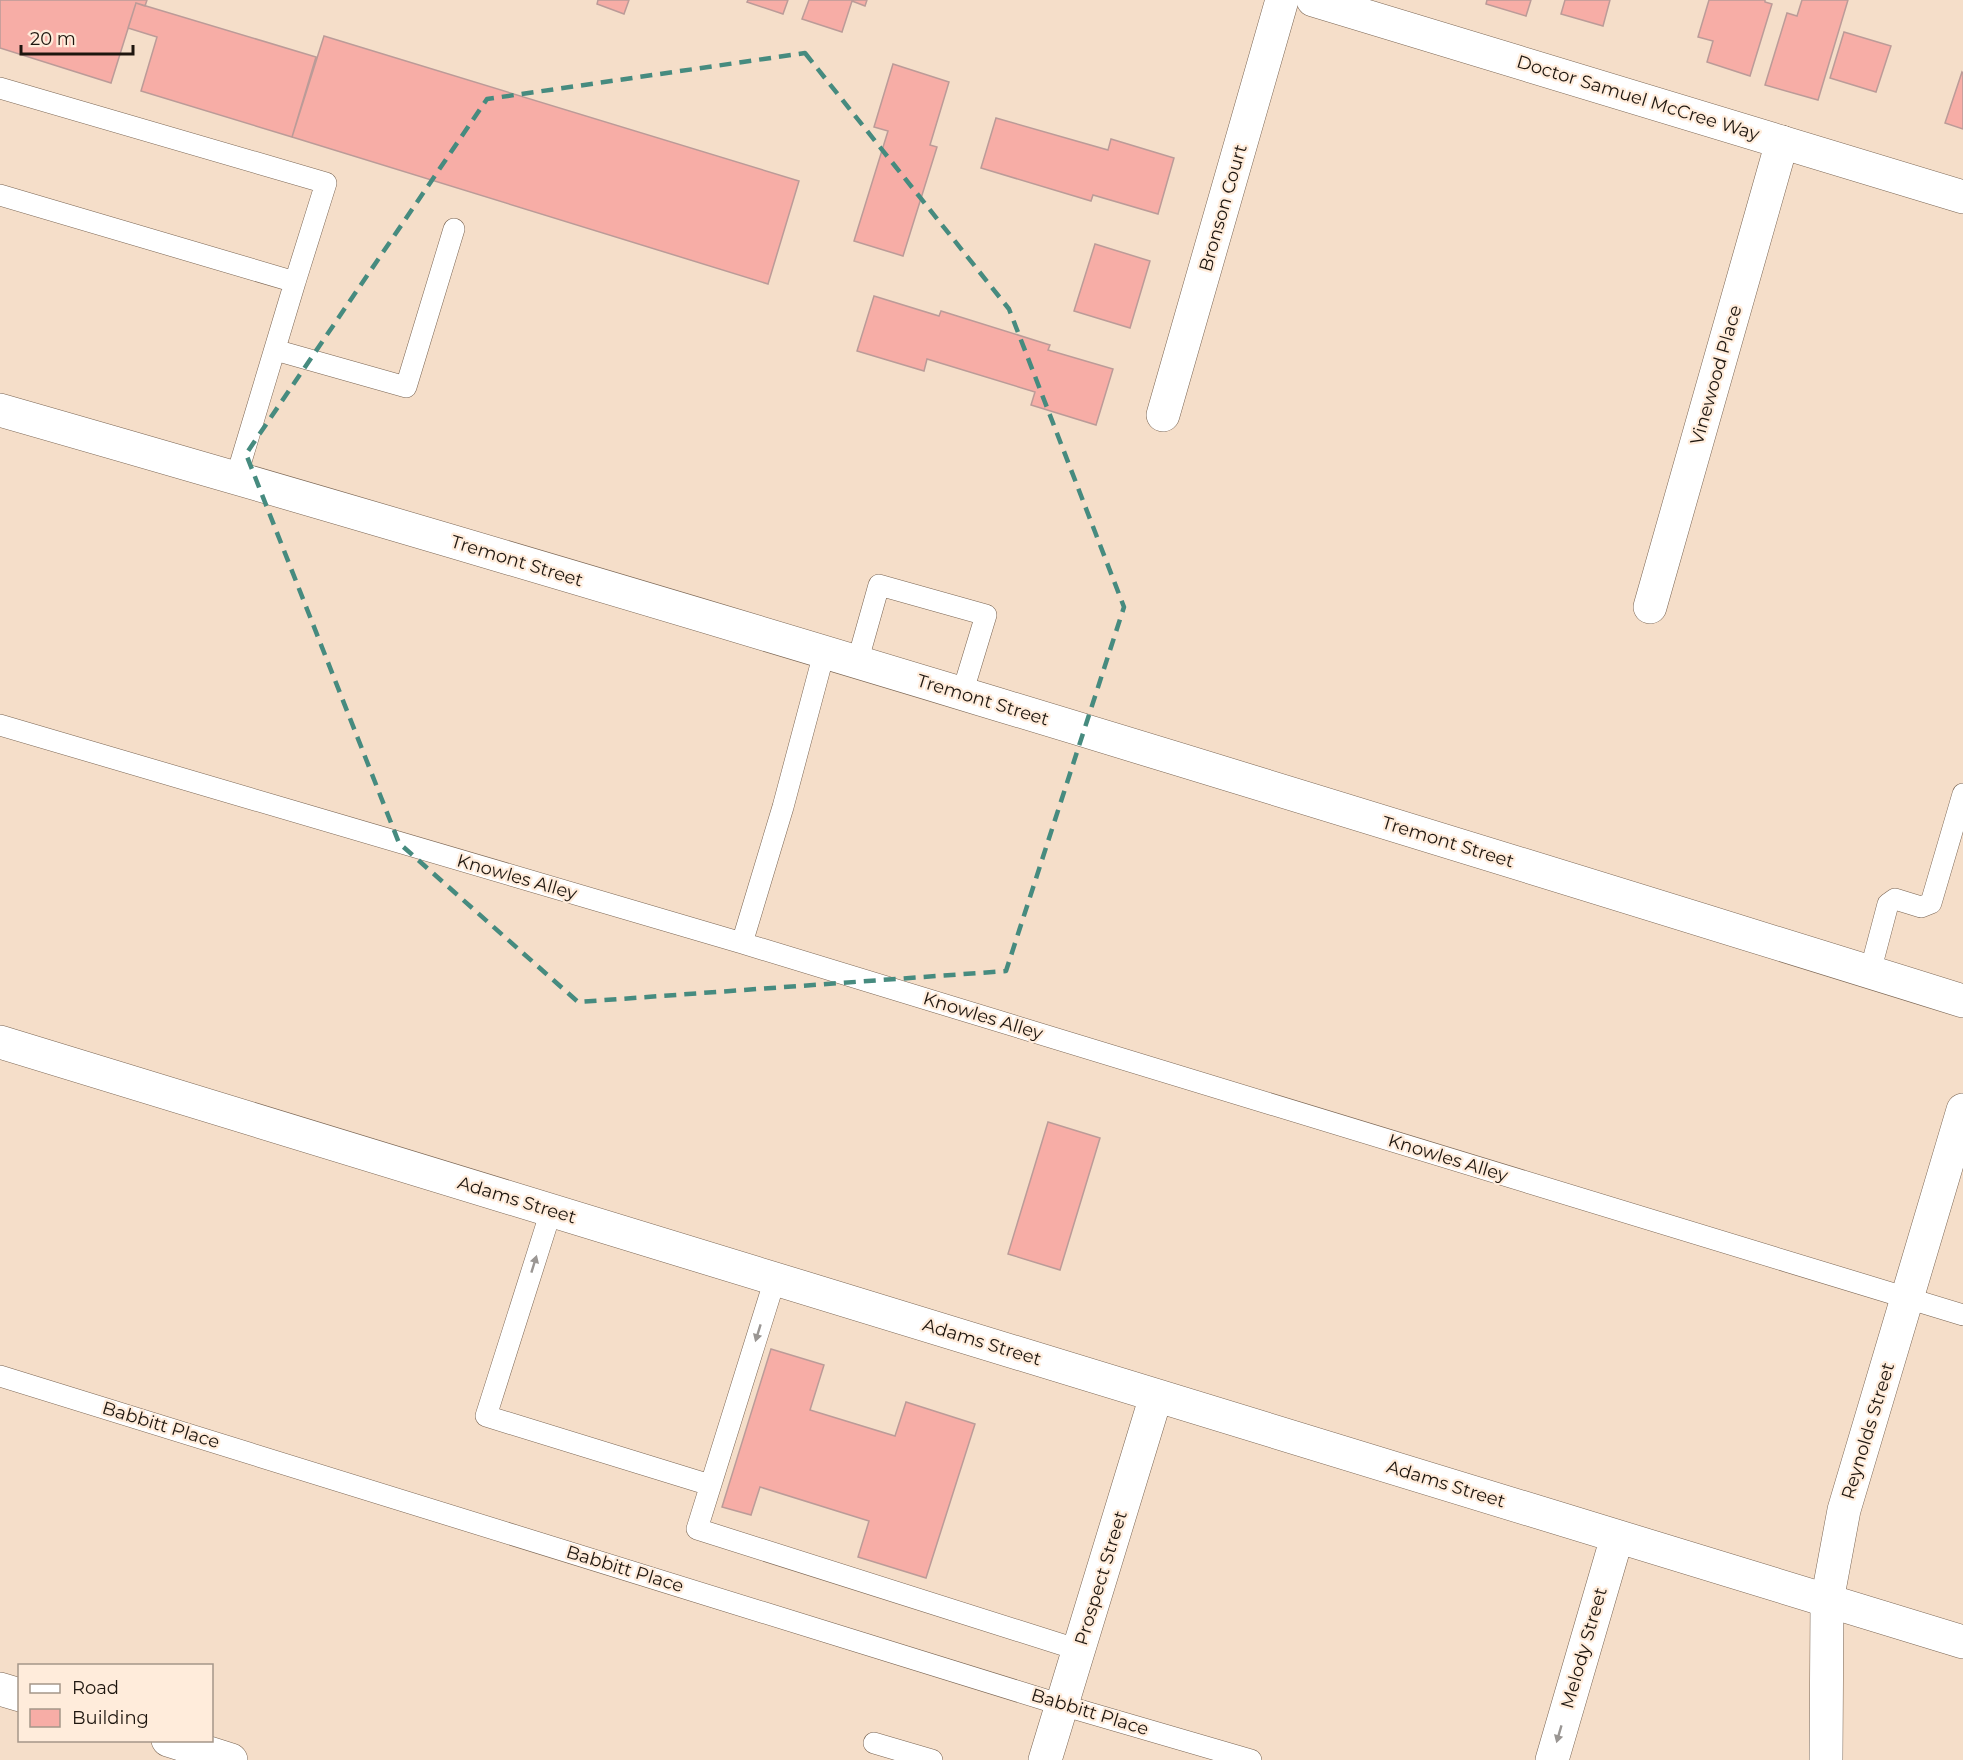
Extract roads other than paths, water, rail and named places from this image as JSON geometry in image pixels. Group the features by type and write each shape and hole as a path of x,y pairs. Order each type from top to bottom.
{"street":[{"name":"Bronson Court","path":"1163,416 1282,0"},
{"name":"Doctor Samuel McCree Way","path":"1313,0 1963,197"},
{"name":"Vinewood Place","path":"1650,607 1782,142"},
{"name":"Tremont Street","path":"0,410 1107,737 1963,1001"},
{"name":"Adams Street","path":"0,1042 1963,1642"},
{"name":"Reynolds Street","path":"1826,1760 1827,1601 1844,1509 1963,1110"},
{"name":"Prospect Street","path":"1045,1760 1156,1396"},
{"name":"Melody Street","path":"1552,1760 1617,1537"},
{"path":"0,1689 18,1694"},
{"path":"174,1742 231,1760"}],"lane":[{"path":"0,88 326,183 236,478"},
{"path":"0,195 295,282"},
{"path":"275,350 406,387 454,229"},
{"path":"857,663 879,585 986,615 962,694"},
{"path":"742,943 783,807 824,653"},
{"name":"Knowles Alley","path":"0,725 742,943 1963,1315"},
{"path":"1870,972 1888,904 1895,899 1921,907 1931,903 1963,794"},
{"path":"551,1211 486,1416 710,1485"},
{"path":"774,1279 697,1529 1079,1650"},
{"name":"Babbitt Place","path":"0,1376 1062,1705 1251,1760"},
{"path":"874,1743 932,1760"}]}
